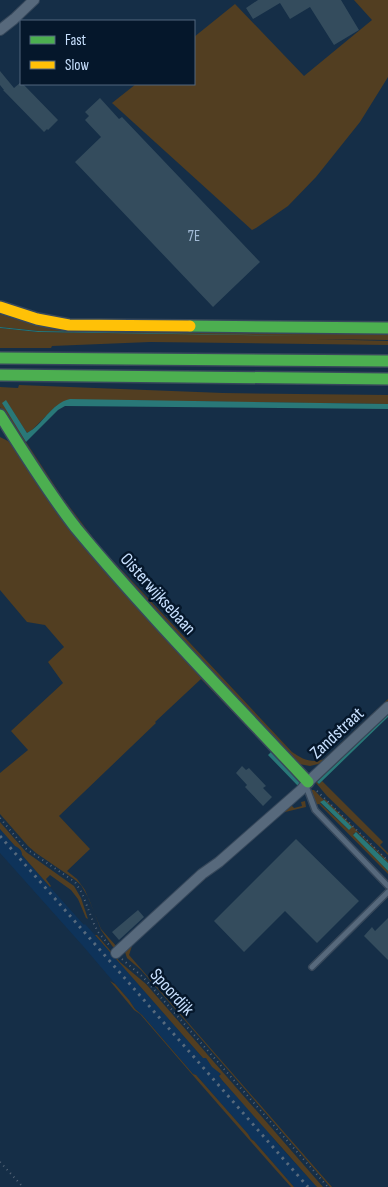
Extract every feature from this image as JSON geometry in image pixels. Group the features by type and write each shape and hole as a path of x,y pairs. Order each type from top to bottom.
{"main road":[{"path":"0,306 37,319 69,325 388,328"},
{"path":"0,358 388,361"},
{"path":"0,376 388,379"},
{"name":"Oisterwijksebaan","path":"0,415 4,428 76,528 155,618 307,784"}],"street":[{"path":"0,30 34,0"},
{"name":"Zandstraat","path":"116,953 202,874 219,862 301,790 388,707"}],"lane":[{"path":"307,784 315,810 388,886"},
{"path":"312,967 388,892"}],"path":[{"path":"307,784 388,861"},
{"name":"Spoordijk","path":"0,818 25,848 75,882 82,893 98,932 116,953 143,977 328,1187"},
{"path":"0,1162 23,1187"}],"shaded area":[{"path":"354,0 388,0 388,77 360,122 316,177 288,206 252,230 112,103 135,85 195,85 195,36 235,4 304,76 372,20"},
{"path":"0,314 12,318 388,332 388,340 315,339 388,341 388,345 150,342 52,346 51,348 0,348 0,328 38,332 207,334 38,331 0,327"},
{"path":"0,327 38,331 310,336 38,332"},
{"path":"19,385 223,393 388,395 388,404 90,400 56,406 27,433 6,401 3,403 62,497 100,547 292,752 307,760 324,759 388,699 388,703 322,763 310,766 299,764 109,562 24,446 0,407 0,387 18,388"},
{"path":"70,399 388,404 388,409 65,406 58,410 26,442 2,403 6,400 27,433 38,425 52,409 63,401"},
{"path":"0,437 8,441 252,732 201,679 59,816 90,849 67,871 77,879 85,890 88,897 81,885 74,879 28,846 0,814 0,773 28,750 11,731 63,683 48,662 64,647 45,625 27,622 0,590"},
{"path":"388,712 388,715 317,782 319,784 322,781 383,842 380,845 388,855 316,783 317,780"},
{"path":"388,715 319,784 317,782"},
{"path":"271,752 301,782 298,786 268,755"},
{"path":"314,790 325,799 388,861 388,863 357,832 353,834 388,871 388,874 319,804 314,805 311,792","holes":["324,800 351,827 349,830 320,803"]},
{"path":"324,800 352,827 349,830 320,802"},
{"path":"305,801 306,807 281,813 150,927 290,804 294,808 302,806 301,802"},
{"path":"0,822 26,852 74,886 81,898 88,919 71,890 50,875 46,879 50,887 22,855 20,849 0,829"},
{"path":"0,829 18,847 22,855 50,887 203,1058 206,1058 212,1067 218,1070 222,1080 317,1187 294,1187 196,1075 193,1074 135,1009 83,946 0,853"},
{"path":"356,832 388,863 388,871 353,835"},
{"path":"94,912 101,929 117,947 113,947 101,930"},
{"path":"95,935 120,962 146,984 323,1187 315,1185 222,1080 219,1076 221,1074 212,1067 206,1058 203,1058"},
{"path":"137,938 129,955 332,1187 330,1187 141,970 127,958 125,952 128,946"},
{"path":"110,981 115,984 135,1009 193,1074 196,1075 294,1187 291,1187"}],"building":[{"path":"258,0 341,0 359,30 334,45 310,7 290,19 280,3 253,19 246,8"},
{"path":"0,71 14,88 20,83 20,85 24,85 58,120 44,132 0,85"},
{"path":"100,98 119,119 122,117 260,262 213,307 75,162 101,137 85,120 89,116 85,112"},
{"path":"242,766 246,770 249,768 266,786 263,788 272,797 263,806 245,787 247,785 236,773"},
{"path":"296,839 359,901 317,943 285,911 244,952 214,921"},
{"path":"138,910 144,917 119,940 112,932"},
{"path":"388,918 388,960 364,936 372,927 375,931"}],"railway":[{"path":"0,836 308,1187"}],"traffic: fast":[{"path":"190,326 388,328"},
{"path":"0,358 388,361"},
{"path":"0,375 388,379"},
{"path":"0,415 76,528 161,625 308,782"}],"traffic: slow":[{"path":"0,307 37,319 69,325 190,326"}]}
